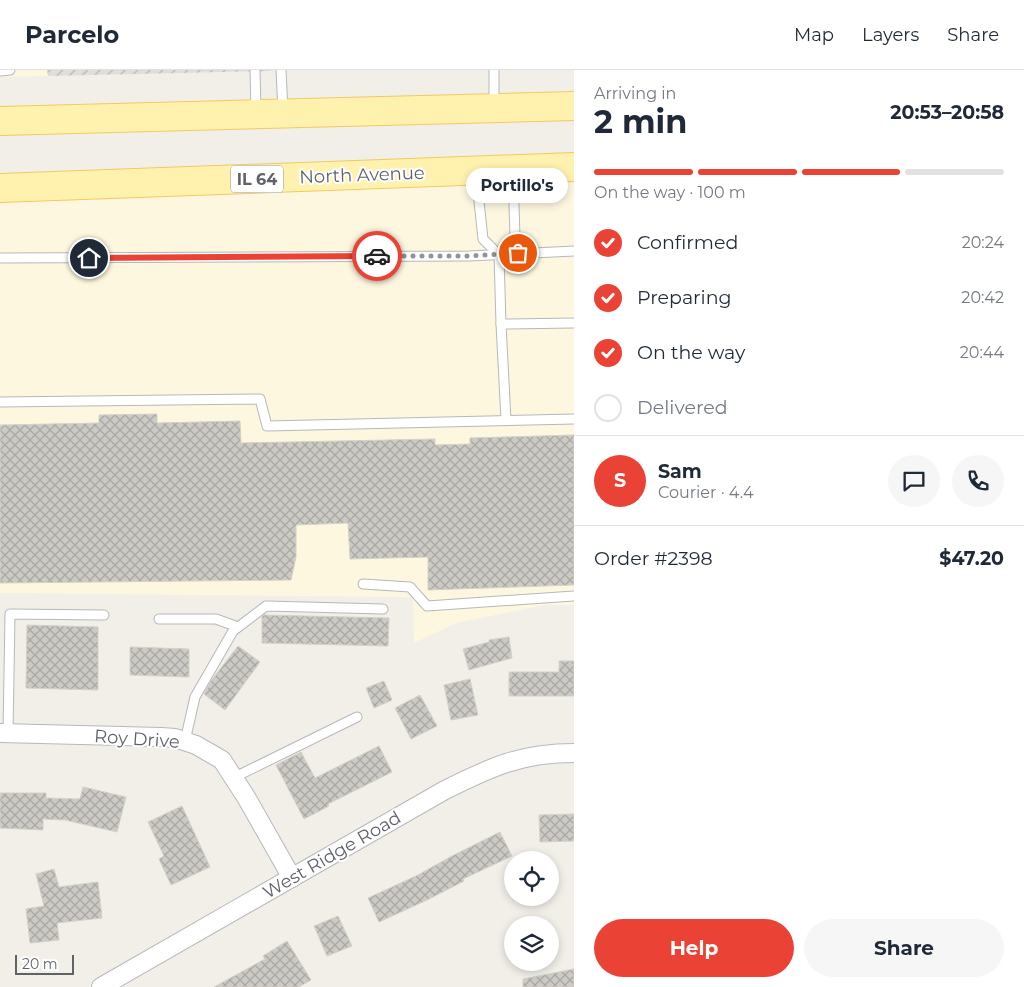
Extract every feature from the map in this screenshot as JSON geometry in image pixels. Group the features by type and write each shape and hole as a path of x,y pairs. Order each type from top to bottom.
{"main road":[{"path":"0,121 574,106"},
{"name":"North Avenue","path":"0,188 574,167"}],"street":[{"name":"Roy Drive","path":"4,733 161,736 175,738 196,745 222,760 246,796 292,878"},
{"name":"West Ridge Road","path":"101,987 444,790 488,768 524,757 574,753"}],"lane":[{"path":"0,71 10,70"},
{"path":"255,70 270,115"},
{"path":"270,115 282,70"},
{"path":"494,70 494,108"},
{"path":"506,420 499,255 515,237 513,169"},
{"path":"476,171 483,239 499,255"},
{"path":"0,258 499,255 574,251"},
{"path":"501,324 574,323"},
{"path":"0,402 260,399 267,426 574,419"},
{"path":"363,584 410,587 427,606 574,596"},
{"path":"185,742 195,697 233,631 266,606 383,609"},
{"path":"4,733 5,614 104,615"},
{"path":"159,620 216,619 238,627"},
{"path":"233,778 357,717"}],"shaded area":[{"path":"0,70 47,70 48,76 0,77"},
{"path":"47,70 271,70 271,71 48,76"},
{"path":"574,174 574,605 545,605 456,623 414,643 413,597 0,593 0,195"}],"building":[{"path":"157,414 157,423 240,421 241,443 435,439 435,445 470,444 470,438 574,435 574,585 428,590 428,557 350,559 348,523 296,525 296,557 291,580 0,583 0,425 99,423 99,415"},
{"path":"264,615 389,618 388,646 262,643 262,617"},
{"path":"27,625 98,627 98,690 26,688"},
{"path":"509,637 512,658 469,670 463,649 489,642 489,640"},
{"path":"238,646 260,662 225,710 204,694 211,681"},
{"path":"130,647 189,649 189,677 130,675"},
{"path":"559,661 574,661 574,696 509,696 509,672 559,672"},
{"path":"470,679 478,715 451,720 444,685"},
{"path":"384,681 392,700 374,708 366,688"},
{"path":"420,695 437,726 411,739 395,708"},
{"path":"379,746 392,772 328,804 329,806 304,819 276,765 301,752 315,778"},
{"path":"83,787 126,797 117,832 65,820 43,819 43,830 0,828 0,793 46,793 46,798 80,799"},
{"path":"182,806 210,867 171,885 159,859 164,856 148,822"},
{"path":"574,814 574,841 540,842 539,815"},
{"path":"500,832 510,851 504,851 504,860 463,879 464,881 427,900 379,922 368,898 416,876"},
{"path":"54,869 59,887 98,882 102,918 57,923 59,940 30,943 26,909 44,906 36,874"},
{"path":"338,916 352,946 327,956 314,926"},
{"path":"287,941 311,980 299,987 214,987 265,959 263,956"},
{"path":"574,969 574,987 523,987 523,979"}],"way so far":[{"path":"377,256 469,256 518,253"}],"place":[{"name":"Portillo's","path":"518,253"}],"route":[{"path":"89,258 377,256"}]}
